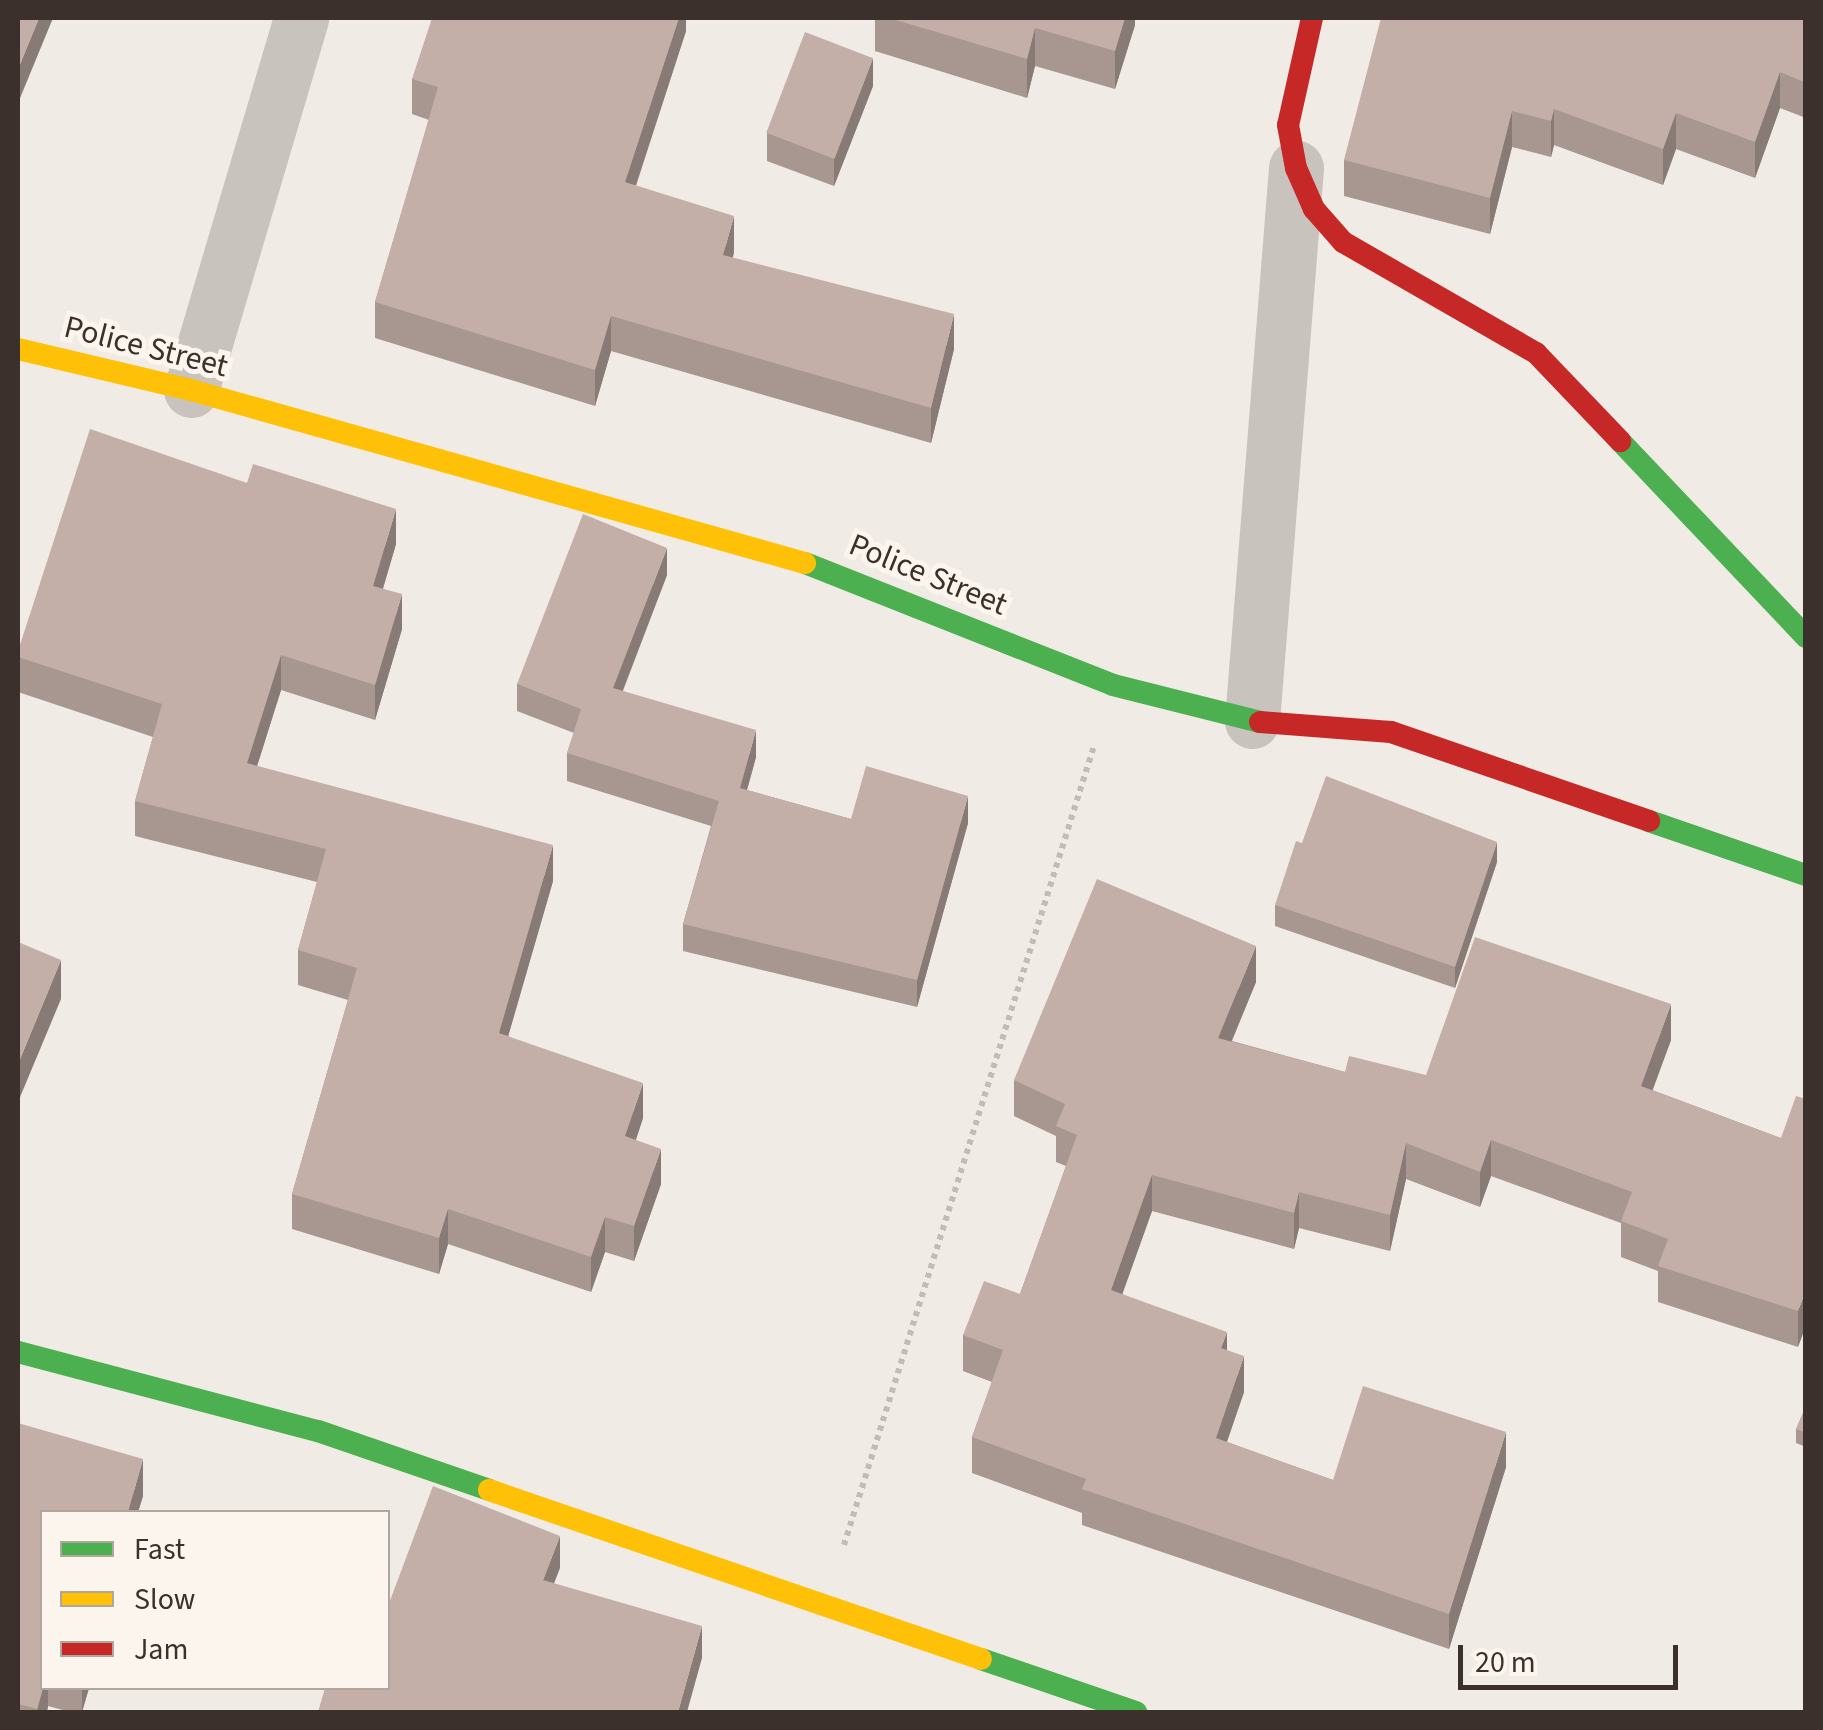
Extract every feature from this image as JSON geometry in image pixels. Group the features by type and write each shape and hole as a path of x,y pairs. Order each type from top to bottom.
{"street":[{"path":"191,390 301,18"},
{"path":"1312,18 1288,125 1296,168 1314,209 1343,242 1536,353 1806,636"},
{"path":"1252,721 1296,168"},
{"name":"Police Street","path":"18,349 191,390 836,572 1113,684 1252,721 1391,732 1806,875"},
{"path":"18,1352 318,1431 1136,1712"}],"path":[{"path":"827,1604 1113,684"}],"building":[{"path":"18,18 39,18 18,69"},
{"path":"432,18 679,18 625,182 734,216 723,255 954,314 931,408 611,316 595,370 375,302 438,87 412,79"},
{"path":"889,18 1125,18 1115,51 1035,28 1027,59"},
{"path":"1381,18 1806,18 1806,83 1780,72 1755,142 1676,113 1663,149 1554,109 1551,121 1512,111 1490,198 1344,160"},
{"path":"805,32 873,58 834,159 766,133"},
{"path":"90,429 247,483 253,464 396,509 373,586 402,594 375,685 281,655 247,763 553,845 499,1033 643,1083 625,1136 661,1149 634,1226 605,1217 591,1257 448,1209 439,1238 292,1194 357,968 298,950 326,849 135,801 162,704 18,657"},
{"path":"583,514 667,548 613,688 756,730 740,788 851,819 866,766 968,796 917,980 683,924 719,801 567,753 581,709 517,684"},
{"path":"1326,776 1497,842 1455,967 1275,905 1296,841 1302,843"},
{"path":"1097,879 1256,946 1218,1038 1345,1072 1349,1056 1426,1075 1475,937 1671,1004 1641,1086 1781,1138 1796,1096 1806,1099 1806,1290 1798,1311 1658,1266 1668,1239 1621,1221 1632,1192 1491,1140 1480,1172 1406,1143 1390,1215 1299,1192 1294,1213 1152,1175 1111,1290 1227,1332 1221,1348 1244,1356 1216,1438 1333,1480 1363,1386 1506,1432 1449,1614 1082,1489 1086,1479 972,1437 1003,1350 963,1335 984,1281 1020,1294 1077,1135 1056,1126 1065,1104 1014,1080"},
{"path":"18,942 61,960 18,1064"},
{"path":"1806,1406 1806,1433 1796,1429"},
{"path":"18,1423 143,1459 129,1510 40,1510 42,1690 37,1709 18,1704"},
{"path":"433,1486 560,1536 543,1580 702,1626 678,1712 318,1712 324,1690 390,1690 390,1601"}],"traffic: fast":[{"path":"1620,441 1806,637"},
{"path":"805,563 1113,685 1260,722"},
{"path":"1649,821 1806,875"},
{"path":"18,1352 318,1431 489,1490"},
{"path":"981,1659 1136,1712"}],"traffic: slow":[{"path":"18,349 191,390 805,563"},
{"path":"489,1490 981,1659"}],"traffic: jam":[{"path":"1312,18 1288,125 1296,168 1314,209 1343,242 1536,353 1620,441"},
{"path":"1260,722 1391,732 1649,821"}]}
